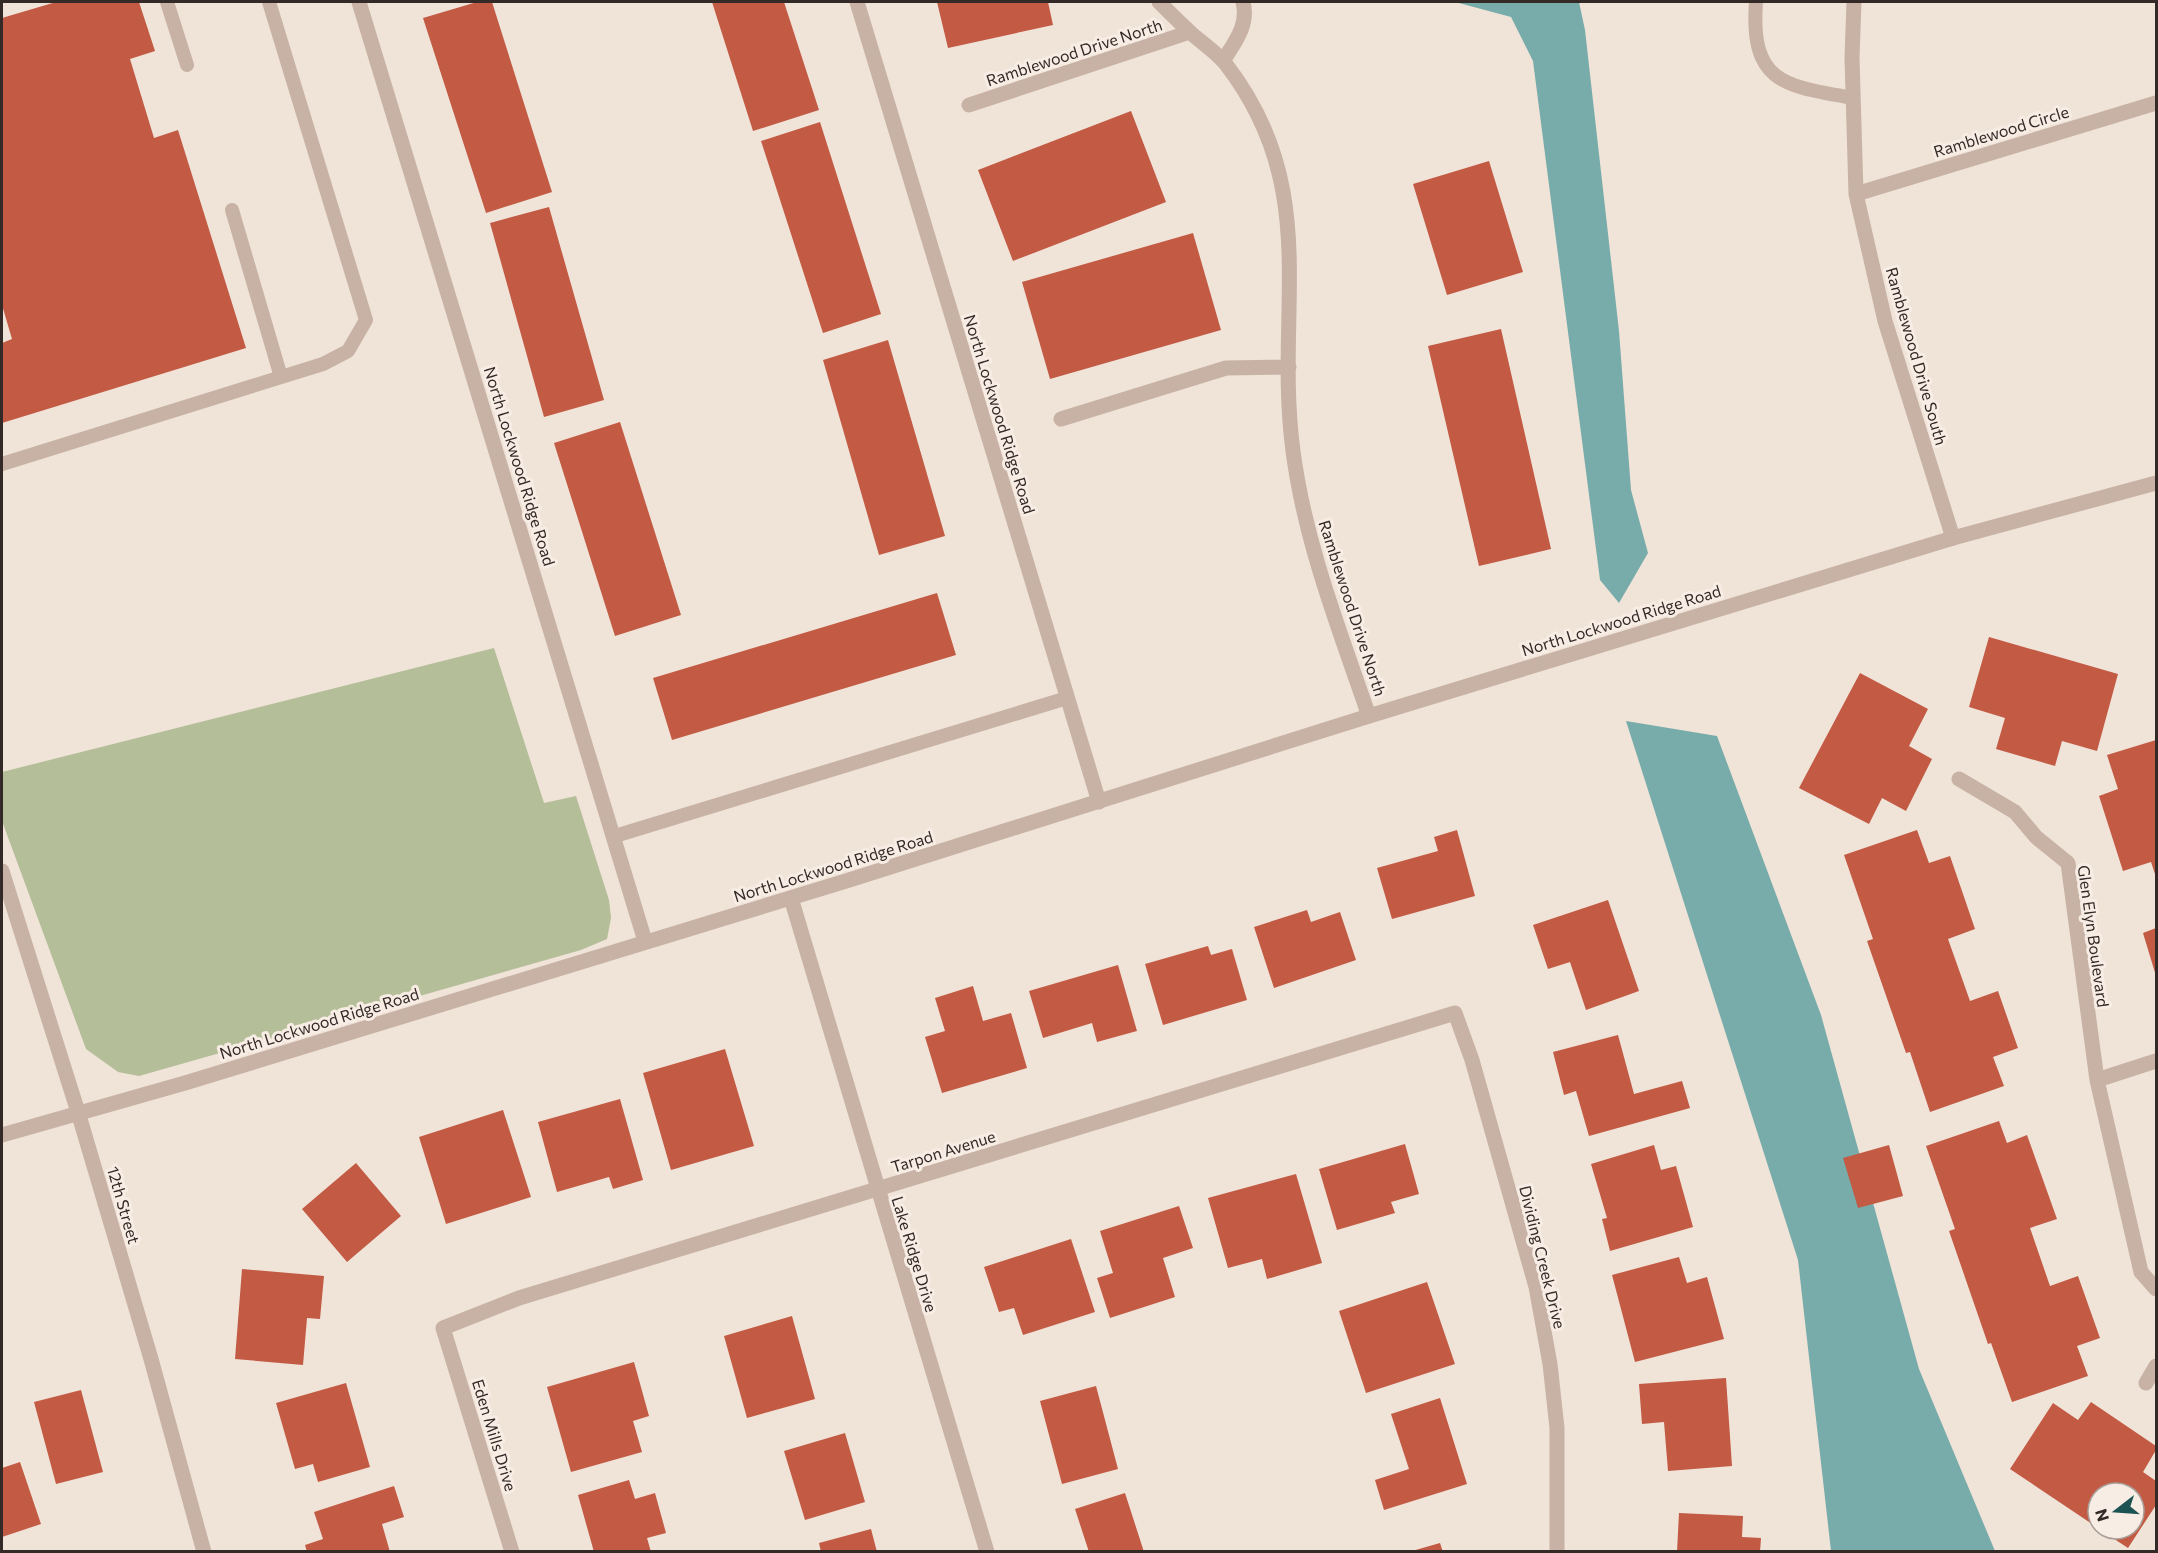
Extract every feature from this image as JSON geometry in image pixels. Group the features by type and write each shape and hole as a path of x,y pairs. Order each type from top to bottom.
{"street":[{"name":"North Lockwood Ridge Road","path":"359,2 615,836 645,941"},
{"name":"North Lockwood Ridge Road","path":"857,2 1100,802"},
{"name":"Ramblewood Drive North","path":"1159,2 1223,61 1254,106 1270,140 1281,179 1290,236 1289,367 1293,450 1303,509 1322,581 1369,716"},
{"path":"1223,61 1242,30 1245,11 1243,2"},
{"name":"Ramblewood Drive South","path":"1854,2 1853,98 1856,194 1885,321 1953,538"},
{"name":"Ramblewood Drive North","path":"969,105 1190,32"},
{"name":"Ramblewood Circle","path":"1856,194 2157,103"},
{"path":"1061,419 1226,368 1289,367"},
{"name":"North Lockwood Ridge Road","path":"2,1135 185,1083 791,898 1369,716 1953,538 2157,483"},
{"name":"Glen Elyn Boulevard","path":"1959,779 2015,812 2036,837 2068,863 2097,1080 2141,1272 2157,1289"},
{"name":"12th Street","path":"2,872 78,1112 151,1359 200,1551"},
{"name":"Lake Ridge Drive","path":"791,898 987,1551"},
{"name":"Tarpon Avenue","path":"444,1328 519,1298 1455,1013"},
{"name":"Dividing Creek Drive","path":"1455,1013 1472,1060 1536,1287 1550,1364 1557,1428 1557,1551"},
{"path":"2097,1080 2157,1061"},
{"name":"Eden Mills Drive","path":"444,1328 512,1551"},
{"path":"2146,1383 2157,1366"}],"lane":[{"path":"166,2 187,65"},
{"path":"2,464 323,364 348,351 366,320 269,2"},
{"path":"1756,2 1756,46 1769,72 1798,89 1853,98"},
{"path":"232,210 281,377"},
{"path":"615,836 1067,698"}],"green space":[{"path":"494,648 544,803 576,796 609,900 611,918 607,939 581,950 139,1076 118,1072 86,1049 2,821 2,772"}],"water":[{"path":"1455,2 1579,2 1585,30 1619,331 1631,490 1648,553 1619,603 1600,580 1533,61 1511,17"},
{"path":"1626,721 1717,736 1821,1015 1919,1369 1995,1551 1831,1551 1798,1260"}],"building":[{"path":"56,2 139,2 155,51 130,59 154,138 178,130 246,348 2,423 2,343 12,339 2,305 2,18"},
{"path":"477,2 492,2 552,192 486,213 423,18"},
{"path":"712,2 784,2 819,110 753,131"},
{"path":"937,2 1048,2 1053,25 948,48"},
{"path":"1131,111 1166,202 1013,261 978,170"},
{"path":"820,122 881,314 823,333 761,141"},
{"path":"1489,161 1523,272 1447,295 1413,184"},
{"path":"549,207 604,400 544,417 490,223"},
{"path":"1193,233 1221,330 1050,379 1022,282"},
{"path":"1501,329 1551,549 1479,566 1428,346"},
{"path":"888,340 945,536 879,555 823,360"},
{"path":"620,422 681,615 615,636 554,443"},
{"path":"937,593 956,655 672,740 653,678"},
{"path":"1989,637 2118,674 2097,751 2062,741 2055,766 1996,749 2005,718 1969,707"},
{"path":"1860,673 1928,709 1909,746 1932,759 1906,811 1882,798 1869,824 1799,788"},
{"path":"2156,740 2156,877 2151,862 2123,871 2099,796 2118,789 2107,755"},
{"path":"1457,830 1475,896 1392,919 1377,868 1438,851 1434,837"},
{"path":"1917,830 1929,863 1950,856 1975,929 1948,939 1970,1001 1998,991 2018,1048 1993,1057 2004,1086 1930,1112 1910,1052 1906,1053 1867,941 1873,939 1844,855"},
{"path":"1608,900 1639,991 1586,1010 1570,962 1548,969 1533,925"},
{"path":"1307,910 1311,922 1340,912 1356,960 1274,988 1254,927"},
{"path":"2156,928 2156,976 2143,933"},
{"path":"1208,946 1211,955 1232,949 1247,1000 1163,1025 1145,964"},
{"path":"1118,965 1137,1031 1097,1042 1092,1023 1043,1038 1029,991"},
{"path":"973,986 983,1021 1011,1013 1027,1068 942,1093 925,1037 945,1031 935,998"},
{"path":"1618,1035 1634,1094 1682,1081 1690,1108 1589,1136 1576,1091 1564,1095 1553,1052"},
{"path":"725,1049 754,1146 671,1170 643,1073"},
{"path":"620,1099 643,1180 613,1189 609,1177 557,1192 538,1122"},
{"path":"503,1110 531,1197 446,1224 419,1137"},
{"path":"1999,1121 2007,1143 2027,1135 2057,1219 2030,1228 2050,1286 2078,1276 2100,1338 2077,1346 2088,1376 2012,1402 1991,1343 1988,1344 1949,1231 1955,1229 1926,1146"},
{"path":"1405,1144 1419,1194 1391,1202 1395,1213 1337,1230 1319,1169"},
{"path":"1654,1145 1661,1170 1676,1166 1693,1227 1610,1251 1602,1219 1607,1218 1591,1164"},
{"path":"1889,1145 1903,1196 1858,1208 1843,1158"},
{"path":"356,1163 401,1216 347,1262 302,1209"},
{"path":"1296,1174 1322,1263 1267,1279 1262,1259 1228,1268 1208,1198"},
{"path":"1179,1206 1193,1248 1163,1258 1175,1297 1110,1318 1097,1278 1113,1273 1100,1231"},
{"path":"1071,1239 1095,1312 1023,1335 1014,1308 999,1312 984,1267"},
{"path":"1679,1257 1687,1283 1707,1277 1724,1339 1635,1362 1612,1275"},
{"path":"242,1269 324,1276 320,1319 307,1318 303,1365 235,1359"},
{"path":"1427,1282 1455,1364 1366,1393 1339,1311"},
{"path":"792,1316 815,1399 747,1418 724,1336"},
{"path":"634,1362 649,1416 633,1421 642,1452 571,1472 547,1387"},
{"path":"1726,1378 1732,1466 1668,1471 1664,1422 1642,1424 1639,1384"},
{"path":"346,1383 370,1467 318,1482 313,1464 295,1469 276,1403"},
{"path":"1096,1386 1118,1469 1062,1484 1040,1401"},
{"path":"81,1390 103,1472 56,1484 34,1402"},
{"path":"1440,1398 1467,1484 1384,1510 1375,1480 1409,1469 1391,1414"},
{"path":"2091,1402 2156,1446 2143,1472 2156,1481 2156,1505 2146,1520 2146,1481 2086,1481 2086,1520 2010,1469 2053,1403 2078,1420"},
{"path":"845,1433 865,1502 805,1520 784,1451"},
{"path":"20,1462 41,1524 2,1537 2,1468"},
{"path":"629,1480 635,1499 655,1493 666,1533 647,1538 651,1552 594,1552 578,1495"},
{"path":"394,1486 404,1517 382,1524 390,1552 307,1552 305,1545 323,1539 314,1512"},
{"path":"1125,1493 1144,1552 1089,1552 1075,1509"},
{"path":"1679,1513 1743,1516 1742,1537 1761,1538 1760,1552 1677,1552"},
{"path":"871,1529 877,1552 821,1552 819,1543"},
{"path":"2117,1541 2133,1541 2128,1548"},
{"path":"1440,1543 1443,1552 1412,1552 1412,1551"}]}
